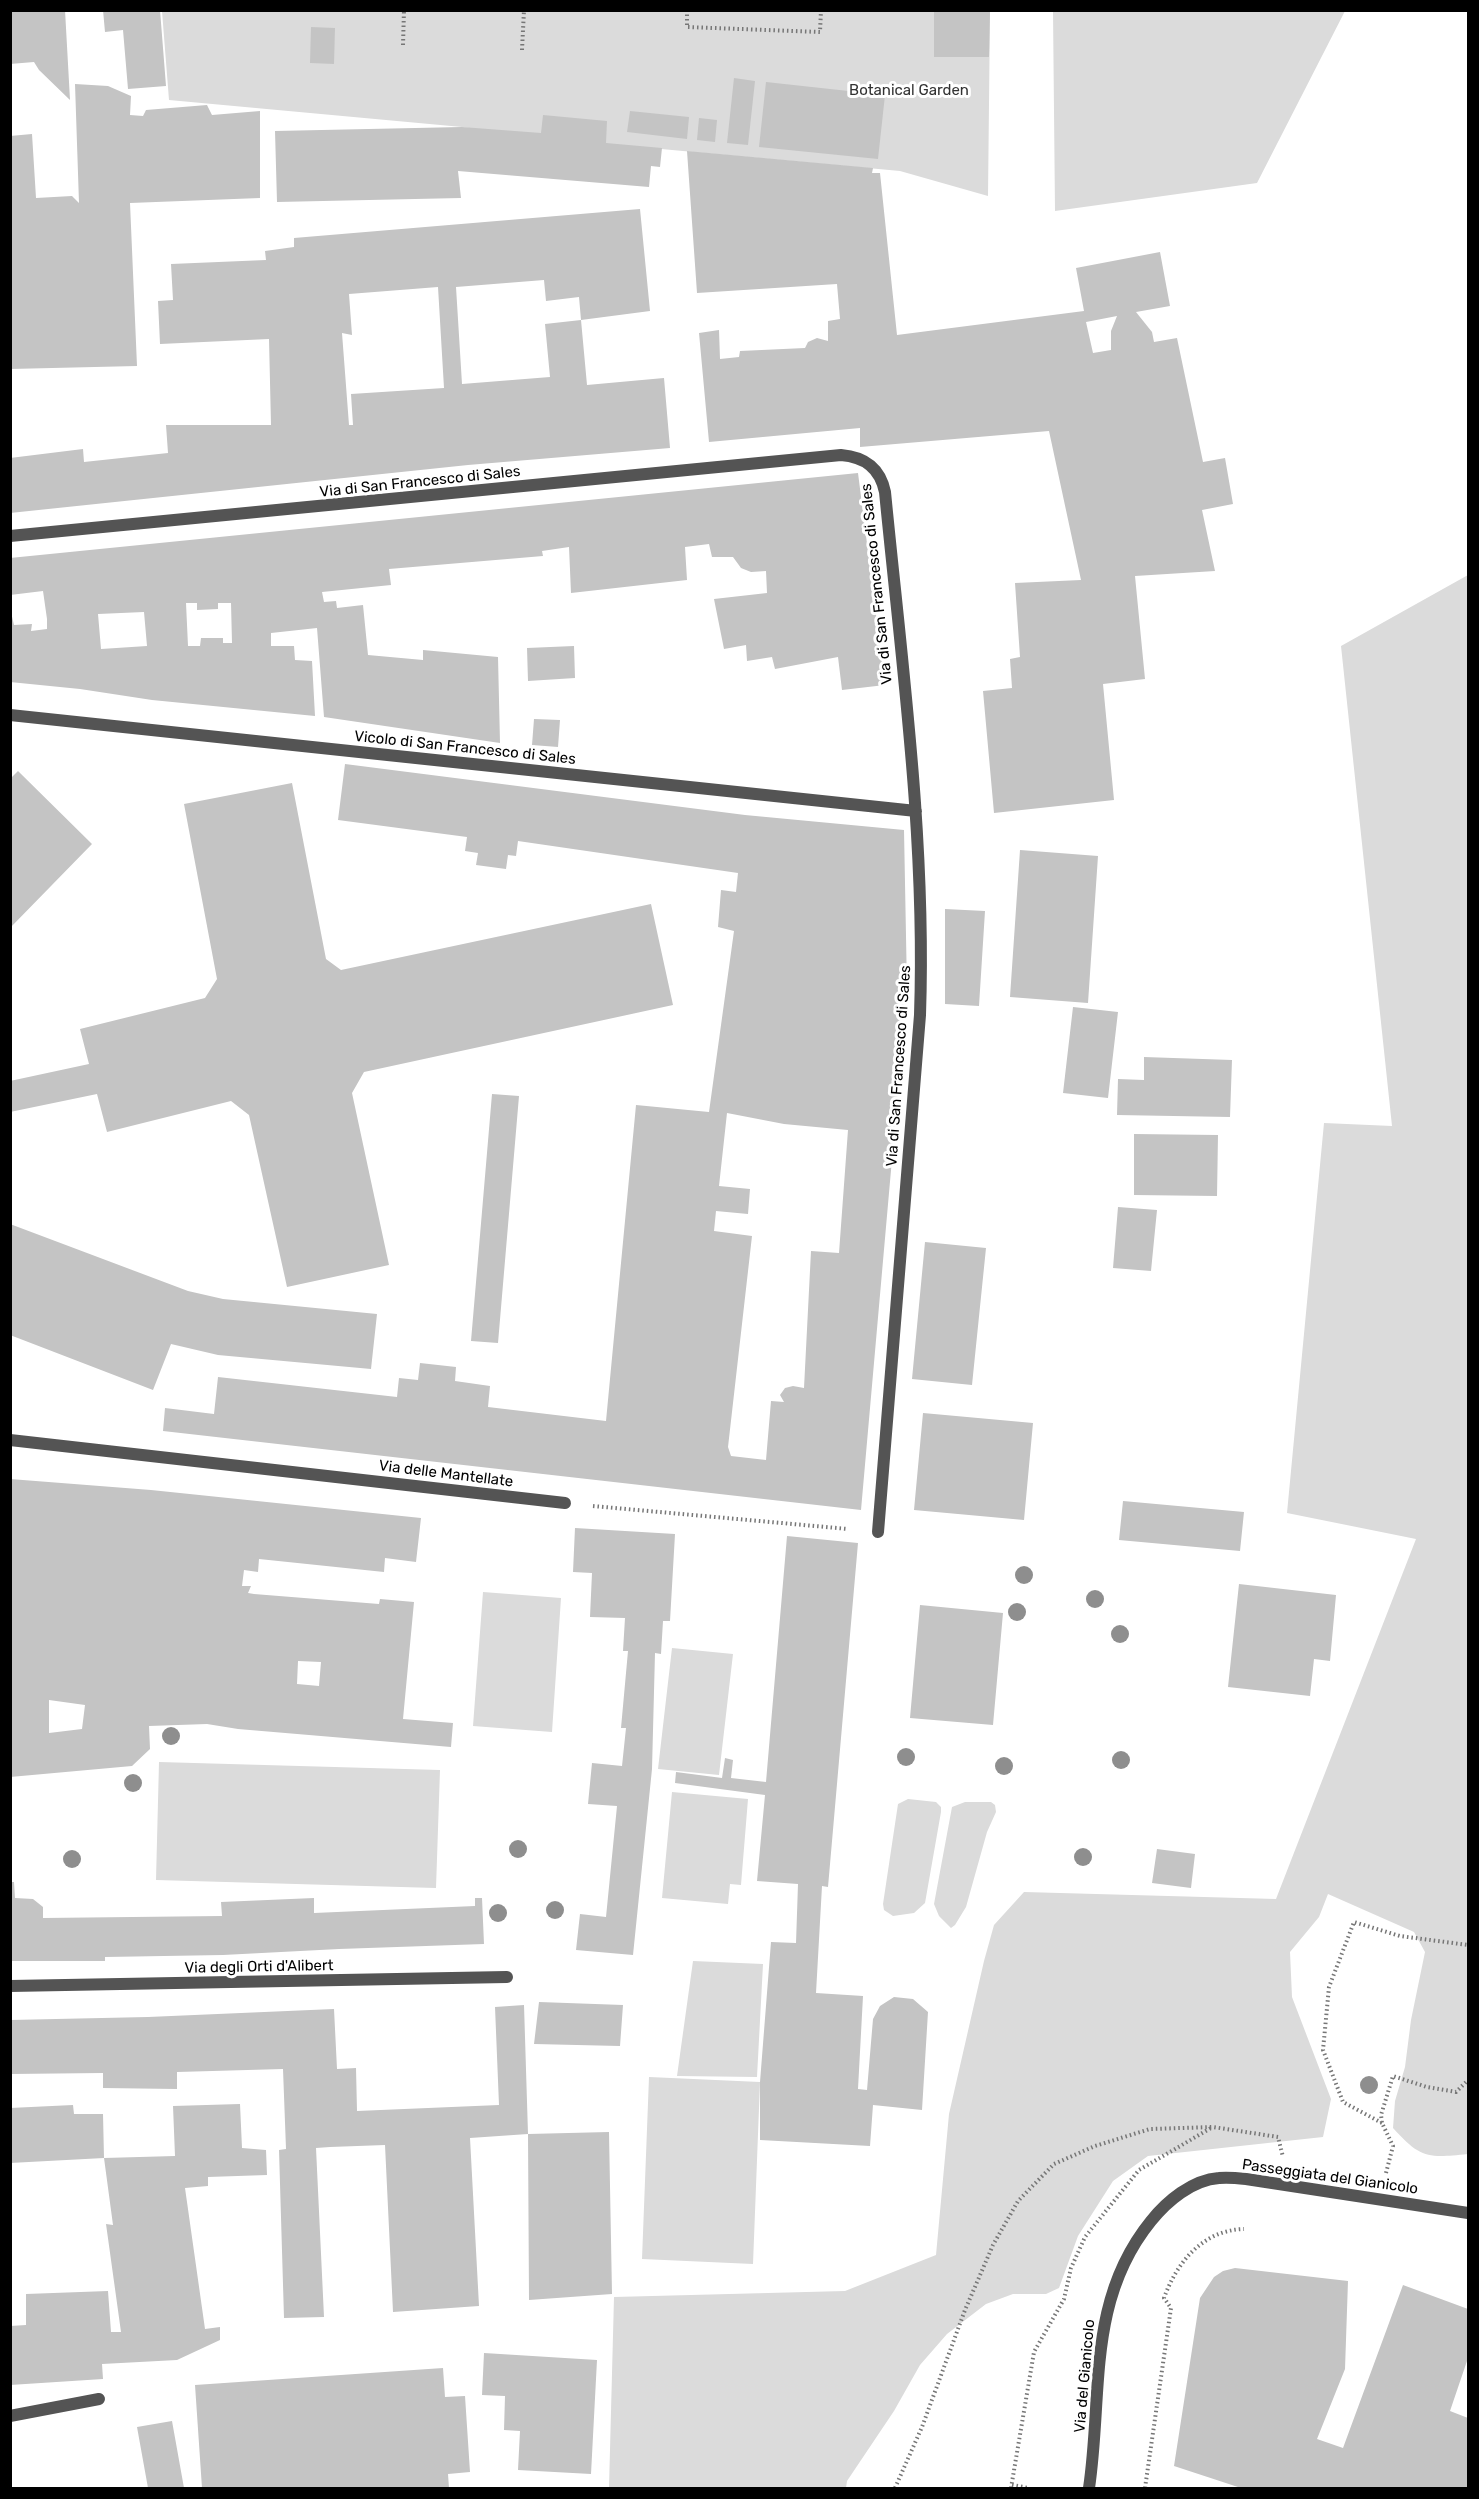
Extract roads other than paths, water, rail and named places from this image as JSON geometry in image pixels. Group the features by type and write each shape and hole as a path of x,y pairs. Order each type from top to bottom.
{"street":[{"name":"Via di San Francesco di Sales","path":"10,536 841,455 859,458 870,464 880,475 885,492 916,811 921,918 920,1015 878,1532"},
{"name":"Vicolo di San Francesco di Sales","path":"10,715 916,811"},
{"name":"Via delle Mantellate","path":"10,1440 565,1503"},
{"name":"Via degli Orti d'Alibert","path":"10,1986 507,1977"},
{"name":"Passeggiata del Gianicolo","path":"1121,2269 1132,2248 1165,2205 1190,2187 1220,2178 1290,2184 1468,2213"},
{"name":"Via del Gianicolo","path":"1089,2488 1100,2342 1108,2305 1121,2269"},
{"path":"10,2416 99,2399"}],"park label":[{"name":"Botanical Garden","path":"909,91"}]}
